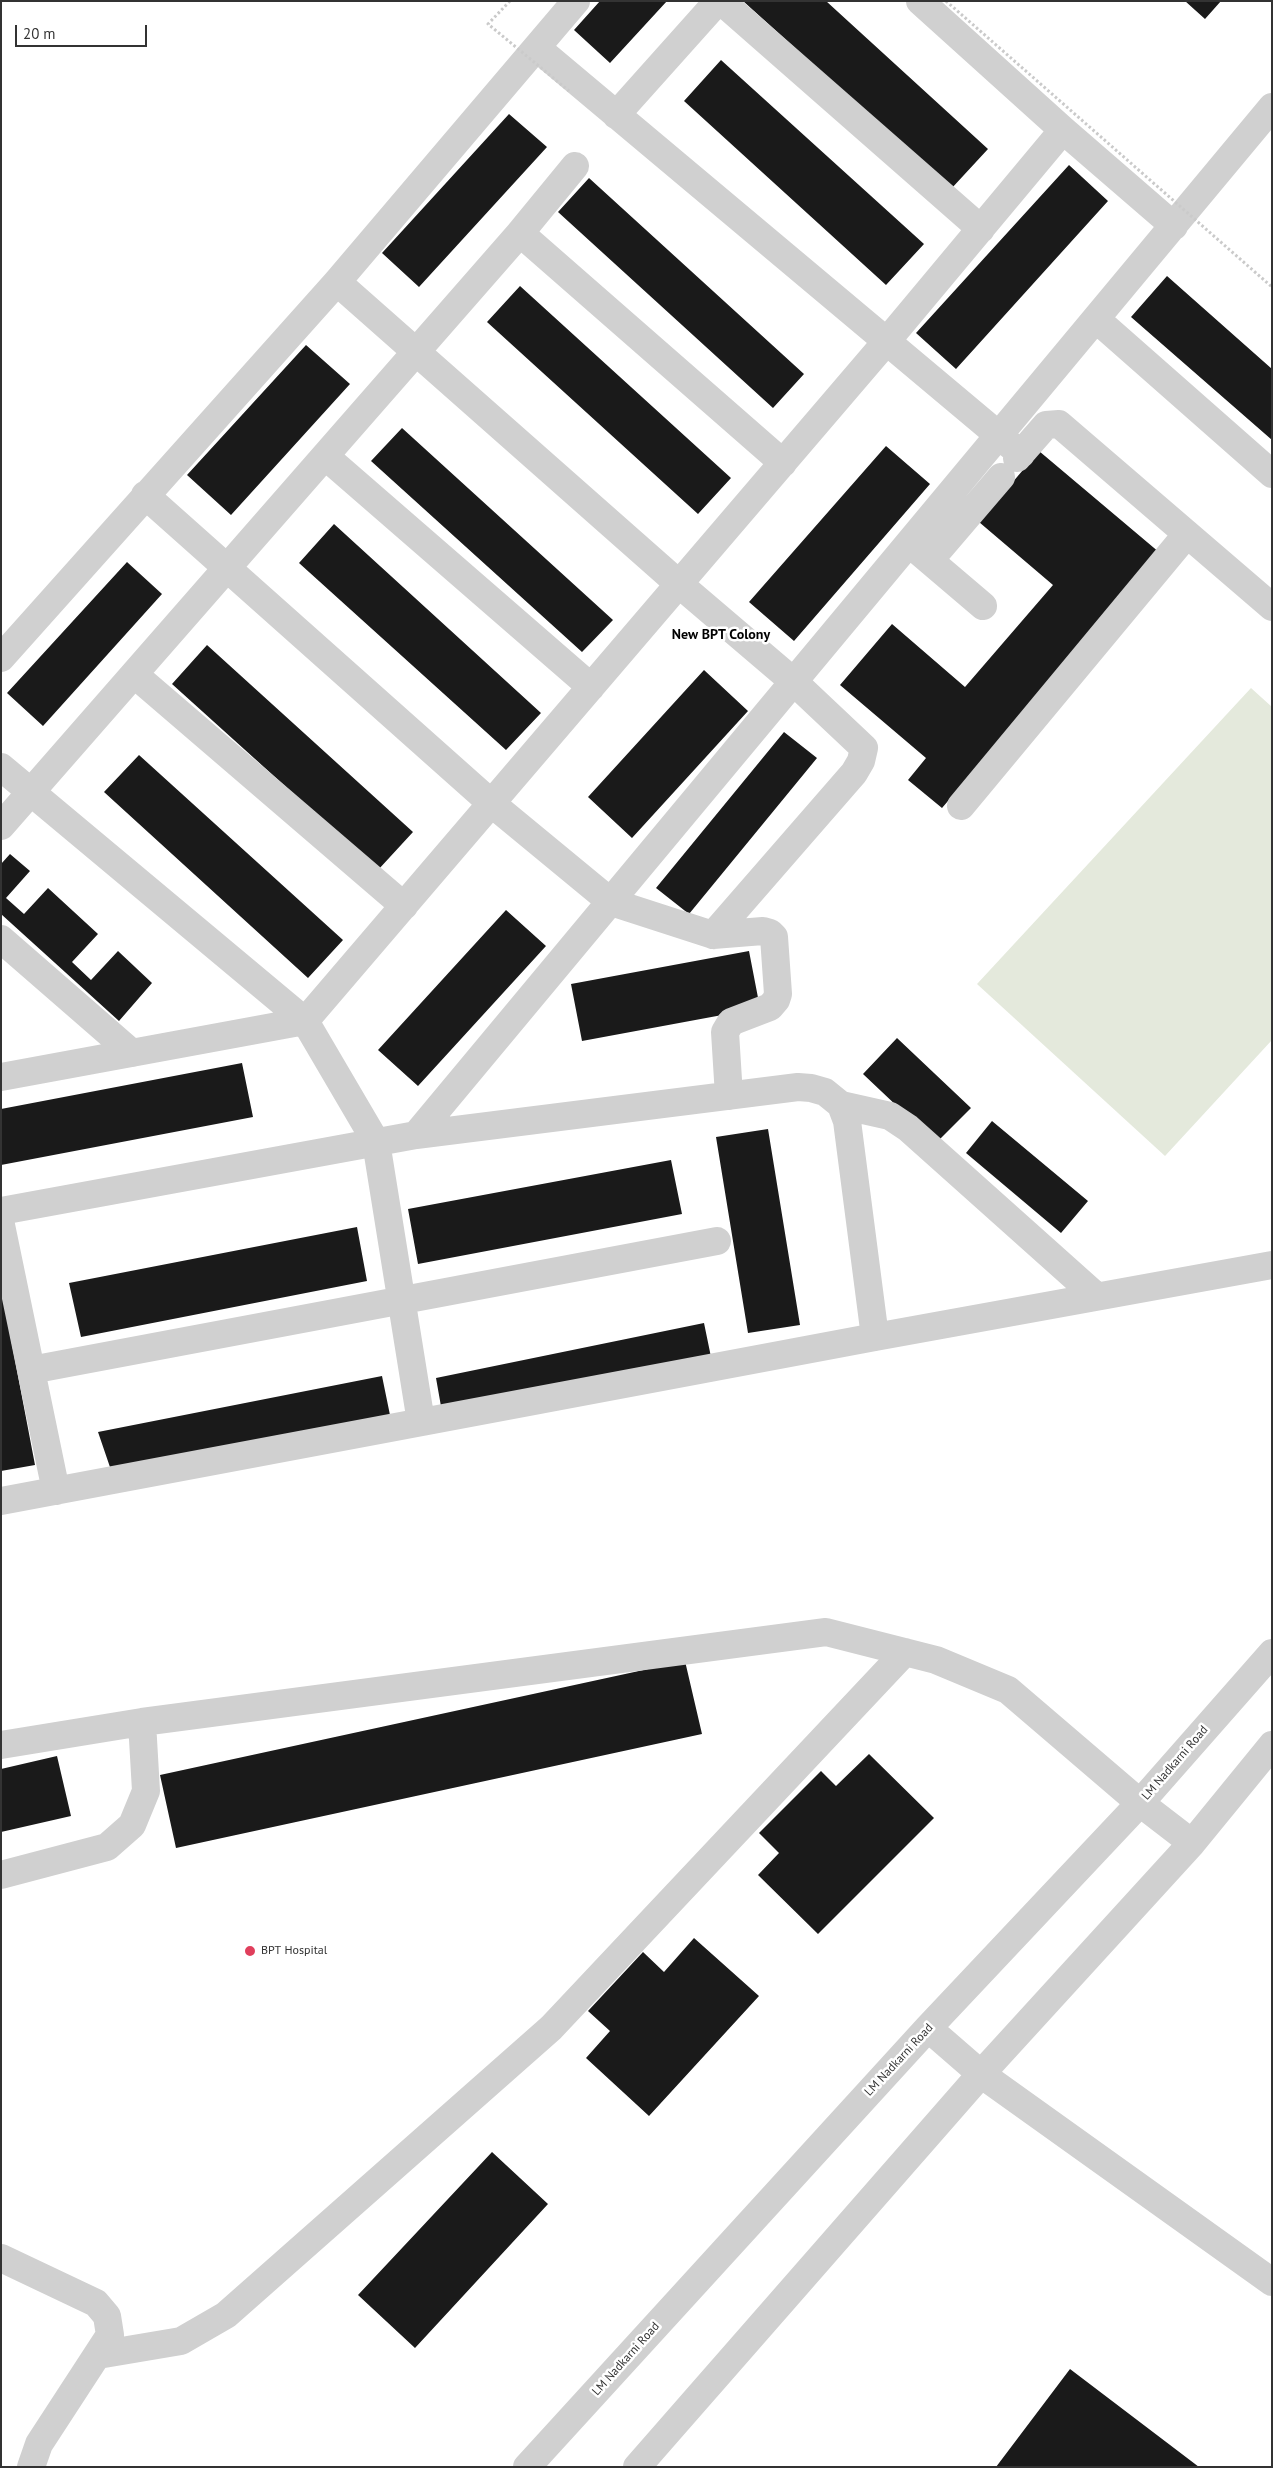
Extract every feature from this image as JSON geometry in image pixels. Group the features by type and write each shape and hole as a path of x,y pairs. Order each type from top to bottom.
{"street":[{"path":"1,658 337,282 576,1"},
{"path":"616,115 719,1 981,229"},
{"path":"920,1 1063,130 1180,219"},
{"path":"536,48 998,437 1013,463"},
{"path":"919,551 998,437 1272,107"},
{"path":"1,1077 305,1021 886,342 1063,130"},
{"path":"1,826 135,676 324,456 520,233 575,166"},
{"path":"520,233 783,463"},
{"path":"337,282 794,682 864,748 861,760 854,773 712,935"},
{"path":"1096,319 1272,474"},
{"path":"416,1135 794,682 919,551 1013,463 1046,425 1059,424 1272,608"},
{"path":"324,456 591,687"},
{"path":"146,495 492,803 611,902 712,935 763,932 770,933 774,937 776,1000 770,1007 731,1022 725,1032 728,1096"},
{"path":"962,806 1187,534"},
{"path":"919,551 984,606"},
{"path":"135,676 404,906"},
{"path":"1,767 305,1021 376,1142 421,1422"},
{"path":"1,939 132,1053"},
{"path":"1,1211 416,1135 798,1087 825,1092 841,1105 890,1116 908,1128 1096,1296"},
{"path":"841,1105 847,1121 876,1336"},
{"path":"1,1224 56,1491"},
{"path":"31,1370 717,1241"},
{"path":"1,1501 876,1336 1272,1265"},
{"path":"1,1745 142,1722 826,1632 936,1660 1008,1690 1140,1803 1192,1842"},
{"path":"98,2355 181,2341 226,2315 551,2028 905,1652"},
{"name":"LM Nadkarni Road","path":"527,2467 928,2028 1140,1803 1272,1653"},
{"path":"1,1875 107,1847 132,1824 146,1791 142,1722"},
{"path":"637,2467 981,2074 1192,1842 1272,1746"},
{"path":"928,2028 981,2074 1272,2282"},
{"path":"1,2258 96,2303 107,2316 110,2335 39,2444 31,2467"}],"path":[{"path":"510,1 488,24 569,91"},
{"path":"946,1 1180,219 1272,287"}],"shaded area":[{"path":"1251,688 1272,707 1272,1040 1165,1156 977,984"}],"building":[{"path":"600,1 667,1 610,63 574,30"},
{"path":"743,1 826,1 988,149 951,189"},
{"path":"1185,1 1221,1 1205,19"},
{"path":"721,60 924,244 886,285 684,101"},
{"path":"509,114 547,147 419,287 382,253"},
{"path":"1069,165 1108,201 956,369 916,333"},
{"path":"589,178 804,374 773,408 558,212"},
{"path":"1167,276 1272,369 1272,440 1131,317"},
{"path":"520,286 731,478 698,514 487,322"},
{"path":"306,345 350,384 231,515 187,475"},
{"path":"402,428 613,620 582,652 371,461"},
{"path":"886,446 930,484 794,641 749,602"},
{"path":"1039,451 1160,553 942,808 908,780 926,758 840,685 892,624 965,687 1053,585 979,522"},
{"path":"334,524 541,713 506,750 299,563"},
{"path":"127,562 162,594 43,726 7,693"},
{"path":"207,645 413,832 378,870 172,684"},
{"path":"704,670 748,711 632,838 588,797"},
{"path":"784,732 817,758 689,914 656,888"},
{"path":"139,755 343,940 308,978 104,792"},
{"path":"10,854 30,871 6,898 24,914 48,888 98,934 72,962 91,980 118,951 152,983 119,1021 1,914 1,864"},
{"path":"506,910 546,946 418,1086 378,1050"},
{"path":"749,951 760,1008 582,1041 571,984"},
{"path":"897,1038 971,1108 936,1143 863,1074"},
{"path":"242,1063 253,1117 1,1165 1,1109"},
{"path":"992,1121 1088,1201 1061,1233 966,1153"},
{"path":"768,1129 800,1325 748,1333 716,1137"},
{"path":"671,1160 682,1214 418,1264 408,1209"},
{"path":"357,1227 367,1281 81,1337 69,1283"},
{"path":"1,1293 35,1465 1,1471"},
{"path":"704,1323 711,1357 442,1412 436,1378"},
{"path":"382,1376 391,1420 112,1473 98,1432"},
{"path":"685,1661 702,1734 176,1848 160,1775"},
{"path":"869,1754 934,1818 818,1934 758,1875 779,1853 759,1833 821,1771 836,1786"},
{"path":"57,1756 71,1816 1,1832 1,1769"},
{"path":"694,1938 759,1996 649,2116 586,2058 610,2031 588,2011 643,1952 664,1972"},
{"path":"492,2152 548,2204 415,2348 358,2295"},
{"path":"1070,2369 1199,2467 996,2467"}],"place":[{"name":"BPT Hospital","path":"250,1951"}],"district":[{"name":"New BPT Colony","path":"721,635"}]}
